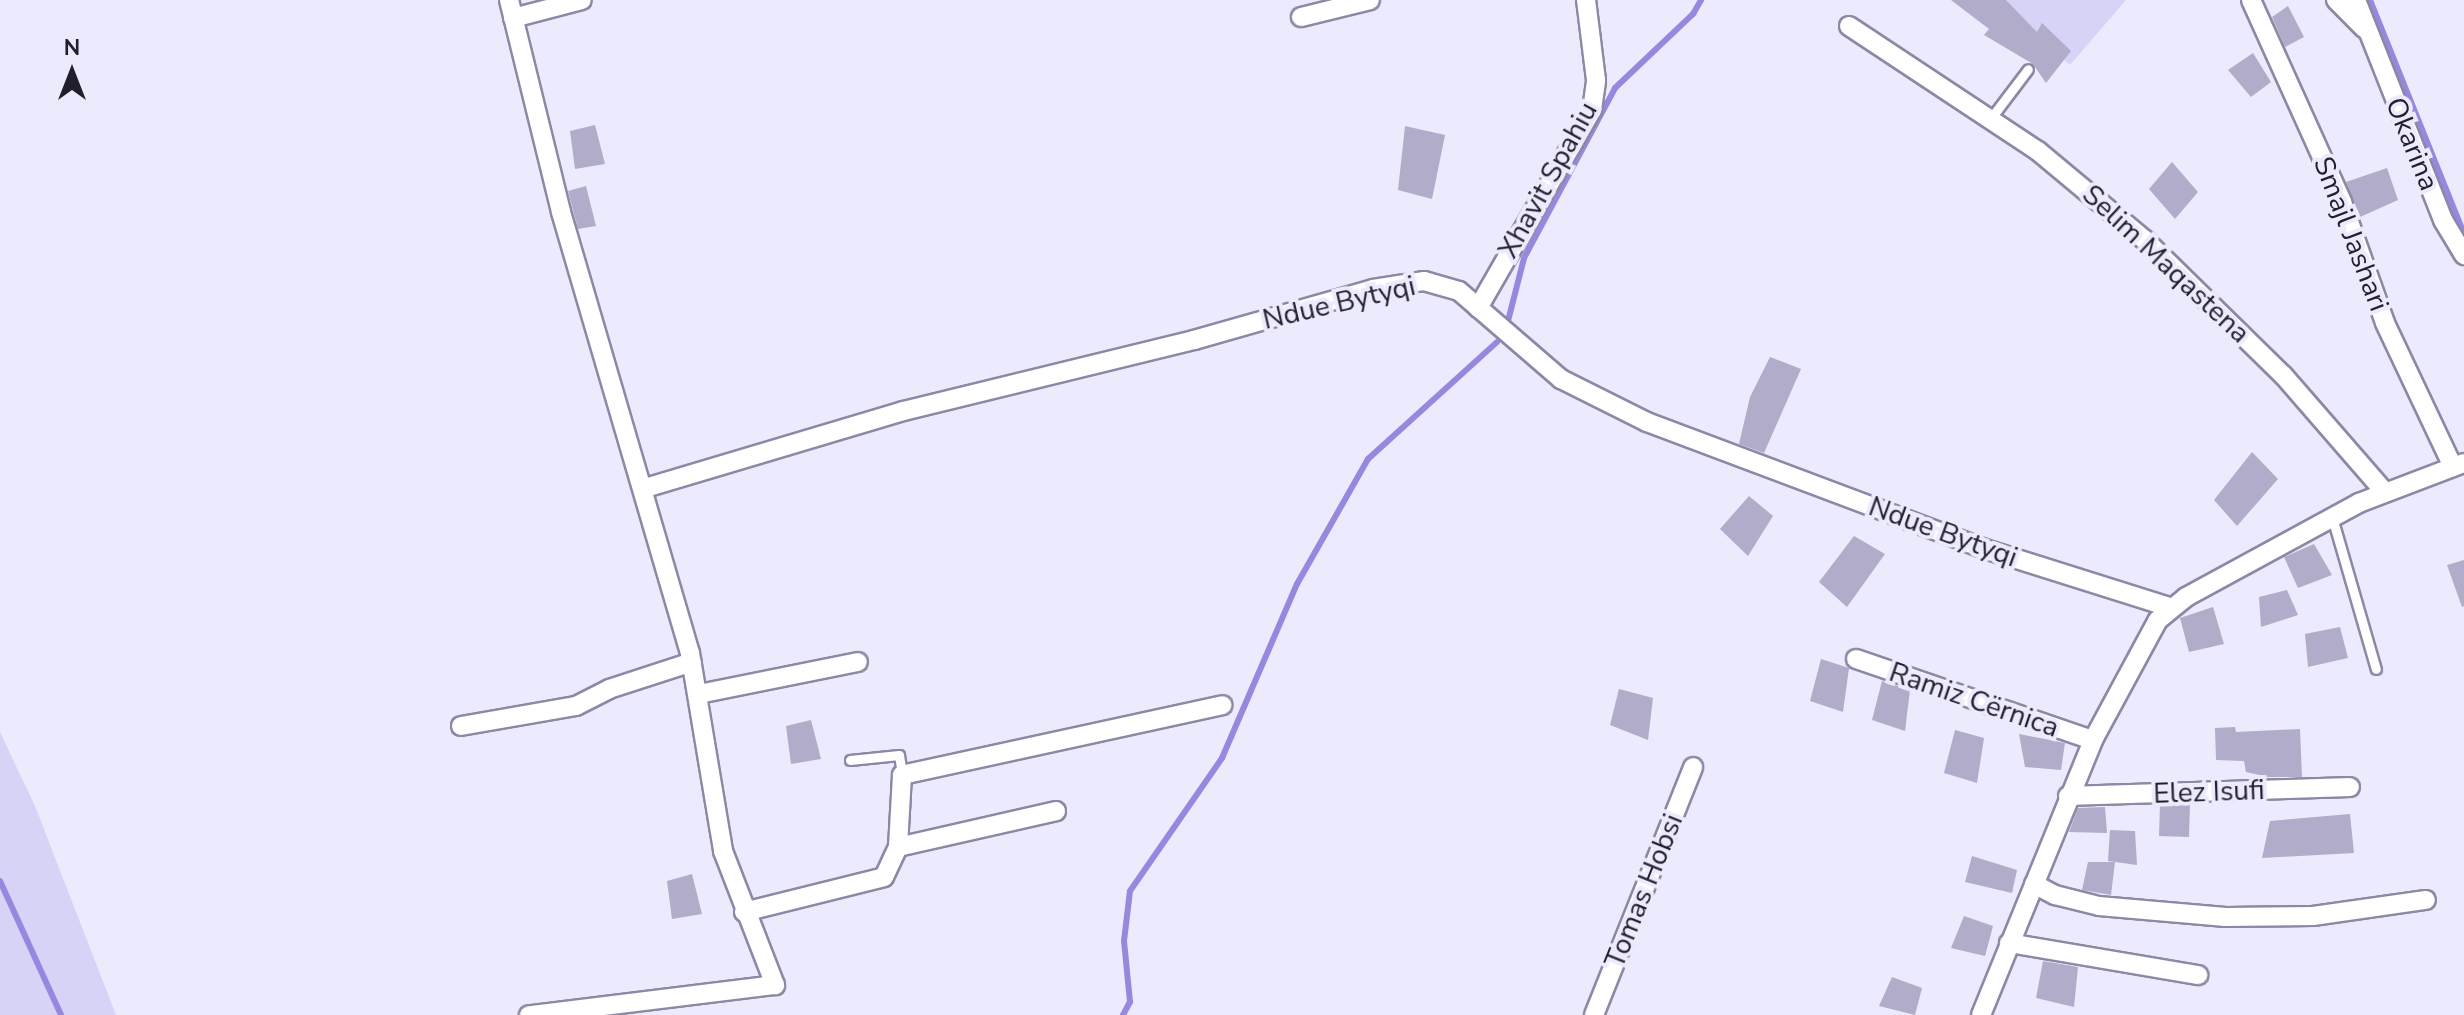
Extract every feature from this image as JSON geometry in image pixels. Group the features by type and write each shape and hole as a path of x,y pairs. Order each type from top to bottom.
{"street":[{"path":"529,1015 775,985 744,912 714,807 692,662 645,488 610,391 511,9 582,0"},
{"path":"1301,17 1370,0"},
{"name":"Xhavit Spahiu","path":"1478,308 1592,110 1595,72 1586,0"},
{"name":"Smajl Jashari","path":"2251,0 2342,202 2385,323 2458,465"},
{"name":"Okarina","path":"2336,0 2366,30"},
{"name":"Okarina","path":"2356,0 2443,220 2464,255"},
{"name":"Selim Maqastena","path":"1849,26 1991,118 2077,181 2201,292 2301,395 2384,491"},
{"name":"Ndue Bytyqi","path":"645,488 802,439 1373,289 1424,281 1443,284 1478,308 1561,379 1647,422 1982,548 2169,607"},
{"name":"Ramiz Cërnica","path":"1981,1015 2093,740 2134,657 2169,607 2384,491 2458,465"},
{"name":"Ramiz Cërnica","path":"1856,659 2093,740"},
{"path":"461,726 576,706 609,689 692,662"},
{"path":"699,694 858,662"},
{"path":"744,912 872,883 892,865 898,847 902,775 1222,705"},
{"name":"Tomas Hobsi","path":"1594,1015 1693,767"},
{"name":"Elez Isufi","path":"2068,796 2350,787"},
{"path":"898,847 1056,811"},
{"path":"2034,884 2055,895 2099,906 2226,917 2313,916 2426,900"},
{"path":"2009,943 2198,975"}],"lane":[{"path":"1991,118 2028,69"},
{"path":"2332,517 2376,669"},
{"path":"850,760 899,755 902,775"}],"shaded area":[{"path":"1998,0 2126,0 2070,65"},
{"path":"0,732 35,806 116,1015 0,1015"}],"building":[{"path":"1951,0 2006,0 2037,32 2042,23 2071,51 2046,83 2033,64 1984,35 1989,29"},
{"path":"2288,6 2304,37 2285,47 2272,17"},
{"path":"2253,53 2271,82 2251,97 2228,70"},
{"path":"595,125 605,164 575,169 570,131"},
{"path":"1405,126 1445,135 1432,199 1398,190"},
{"path":"2172,162 2198,192 2175,219 2149,189"},
{"path":"2387,168 2398,200 2360,217 2346,182"},
{"path":"586,186 596,226 578,229 568,191"},
{"path":"1770,357 1801,369 1764,453 1739,444 1750,397"},
{"path":"2252,452 2278,479 2237,526 2214,500"},
{"path":"1749,496 1773,516 1748,556 1720,529"},
{"path":"1854,536 1885,554 1847,607 1819,582"},
{"path":"2314,544 2332,575 2298,588 2284,557"},
{"path":"2464,560 2464,606 2462,607 2447,565"},
{"path":"2287,590 2298,615 2261,627 2259,597"},
{"path":"2213,607 2224,644 2189,652 2180,618"},
{"path":"2340,627 2348,658 2308,667 2305,634"},
{"path":"1821,659 1849,668 1843,712 1810,701"},
{"path":"1882,681 1910,690 1905,731 1872,720"},
{"path":"1619,689 1653,698 1648,740 1610,725"},
{"path":"811,720 821,759 791,764 786,726"},
{"path":"2235,727 2236,732 2300,729 2302,777 2268,777 2246,772 2244,761 2216,760 2215,728"},
{"path":"1955,730 1984,738 1977,783 1944,773"},
{"path":"2019,734 2065,743 2061,770 2025,767"},
{"path":"2190,804 2189,837 2159,836 2160,805"},
{"path":"2105,807 2107,833 2069,832 2078,808"},
{"path":"2350,814 2354,853 2262,858 2270,821"},
{"path":"2110,830 2135,831 2137,865 2108,861"},
{"path":"1972,856 2017,870 2012,893 1965,882"},
{"path":"2088,862 2115,862 2111,895 2082,890"},
{"path":"692,874 702,914 672,919 667,881"},
{"path":"1964,916 1993,926 1985,956 1951,948"},
{"path":"2043,961 2078,967 2074,1007 2036,998"},
{"path":"1892,977 1922,988 1915,1015 1879,1006"}],"waterway":[{"path":"1508,321 1524,258 1615,88 1693,14 1701,0"},
{"path":"2370,0 2464,234"},
{"path":"1123,1015 1130,1002 1124,941 1130,891 1222,758 1297,584 1368,459 1497,342"},
{"path":"0,881 61,1015"}]}
